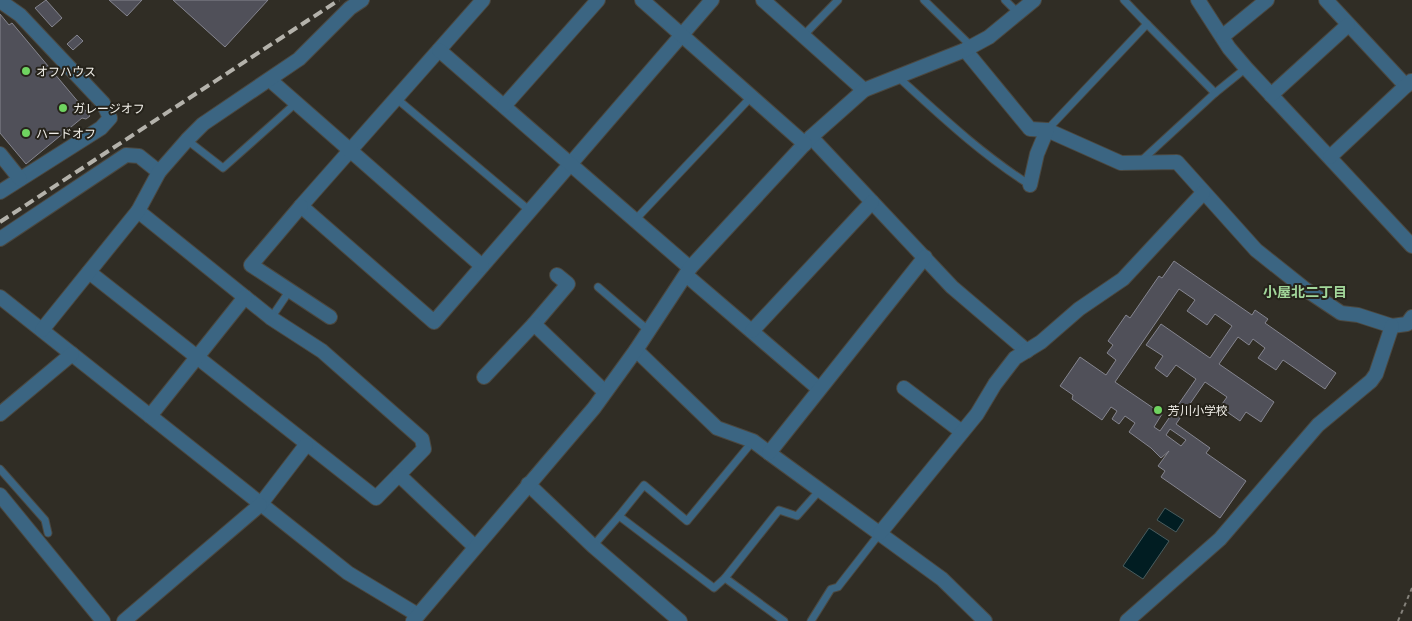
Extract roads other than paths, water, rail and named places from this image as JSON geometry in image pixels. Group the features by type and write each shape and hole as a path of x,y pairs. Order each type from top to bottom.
{"street":[{"path":"42,330 138,211 159,172 186,140 203,124 299,59 350,8 362,0"},
{"path":"330,317 251,265 483,0"},
{"path":"504,106 598,0"},
{"path":"642,0 752,96 808,140 872,202 952,287 1027,351"},
{"path":"301,206 434,322 712,0"},
{"path":"763,0 864,90"},
{"path":"0,297 348,573 416,618 605,392 636,350 688,272 808,140 864,90 968,48 989,37 1034,0"},
{"path":"1198,0 1246,68 1412,246"},
{"path":"1223,36 1267,0"},
{"path":"1326,0 1348,25 1409,83 1330,157"},
{"path":"0,1 20,15 103,103 110,118 101,128 0,192"},
{"path":"1271,95 1348,25"},
{"path":"968,48 1030,129 1047,130 1121,163 1141,161 1177,162 1256,250 1305,289 1341,313 1358,315 1392,326 1407,324 1412,317"},
{"path":"439,50 634,220 752,331 819,389"},
{"path":"270,80 482,266"},
{"path":"1030,185 1037,154 1047,130"},
{"path":"0,154 20,179"},
{"path":"0,239 126,155 139,156 159,172"},
{"path":"880,533 962,432 1015,358 1041,342 1079,309 1123,279 1204,193"},
{"path":"752,331 872,202"},
{"path":"89,272 306,445 376,498 424,449 422,439 322,351 271,318 138,211"},
{"path":"770,453 925,257"},
{"path":"484,377 534,324 568,284 557,275"},
{"path":"150,416 244,297"},
{"path":"534,324 605,392"},
{"path":"1127,621 1220,539 1318,425 1371,381 1376,374 1392,326"},
{"path":"636,350 717,428 753,441 770,453 942,580 985,621"},
{"path":"0,414 72,354"},
{"path":"904,388 962,432"},
{"path":"124,621 260,505 306,445"},
{"path":"399,475 475,547"},
{"path":"528,484 593,546 680,621"},
{"path":"0,495 103,621"}],"lane":[{"path":"804,36 838,0"},
{"path":"924,0 968,48"},
{"path":"1005,0 1018,13"},
{"path":"1124,0 1215,94"},
{"path":"1047,130 1146,24"},
{"path":"1141,161 1246,68"},
{"path":"898,77 958,132 998,164 1030,185"},
{"path":"634,220 752,96"},
{"path":"397,98 530,211"},
{"path":"186,140 222,168 296,103"},
{"path":"598,286 648,331"},
{"path":"271,318 290,290"},
{"path":"593,546 644,485 687,521 753,441"},
{"path":"0,470 45,520 48,533"},
{"path":"619,516 714,588 726,578 779,510 797,516 820,491"},
{"path":"811,621 831,589 838,587 880,533"},
{"path":"726,578 784,621"}],"water":[{"path":"1165,508 1184,520 1176,532 1157,520"},
{"path":"1149,528 1169,541 1143,579 1123,566"}],"railway":[{"path":"0,222 339,0"}],"place":[{"name":"オフハウス","path":"26,71"},
{"name":"ガレージオフ","path":"63,108"},
{"name":"ハードオフ","path":"26,133"},
{"name":"芳川小学校","path":"1158,410"}],"district":[{"name":"小屋北二丁目","path":"1305,291"}]}
